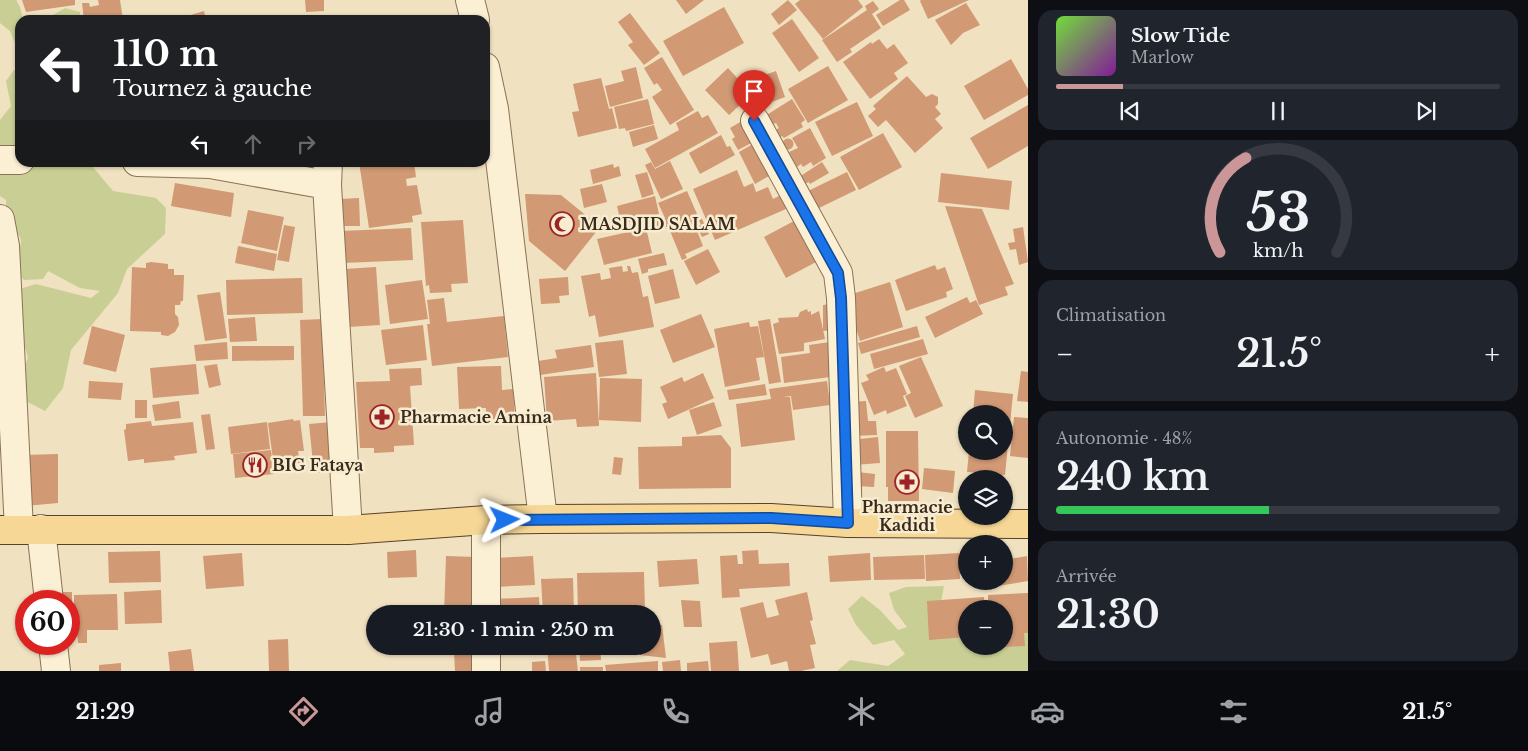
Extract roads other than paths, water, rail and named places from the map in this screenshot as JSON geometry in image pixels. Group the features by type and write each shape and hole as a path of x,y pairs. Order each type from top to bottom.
{"main road":[{"path":"20,530 348,530 486,520 543,518 771,518 848,523 1028,524"}],"street":[{"path":"470,0 474,15"},
{"path":"490,90 494,109 543,518"},
{"path":"754,121 838,273 841,298 848,523"},
{"path":"0,160 15,160"},
{"path":"245,167 327,174 348,530"},
{"path":"0,219 5,246 20,530 45,590"},
{"path":"486,520 486,605"},
{"path":"54,655 56,671"},
{"path":"486,655 486,671"}],"place":[{"name":"MASDJID SALAM","path":"562,224"},
{"name":"Pharmacie Amina","path":"382,417"},
{"name":"BIG Fataya","path":"255,465"},
{"name":"Pharmacie Kadidi","path":"907,482"}]}
